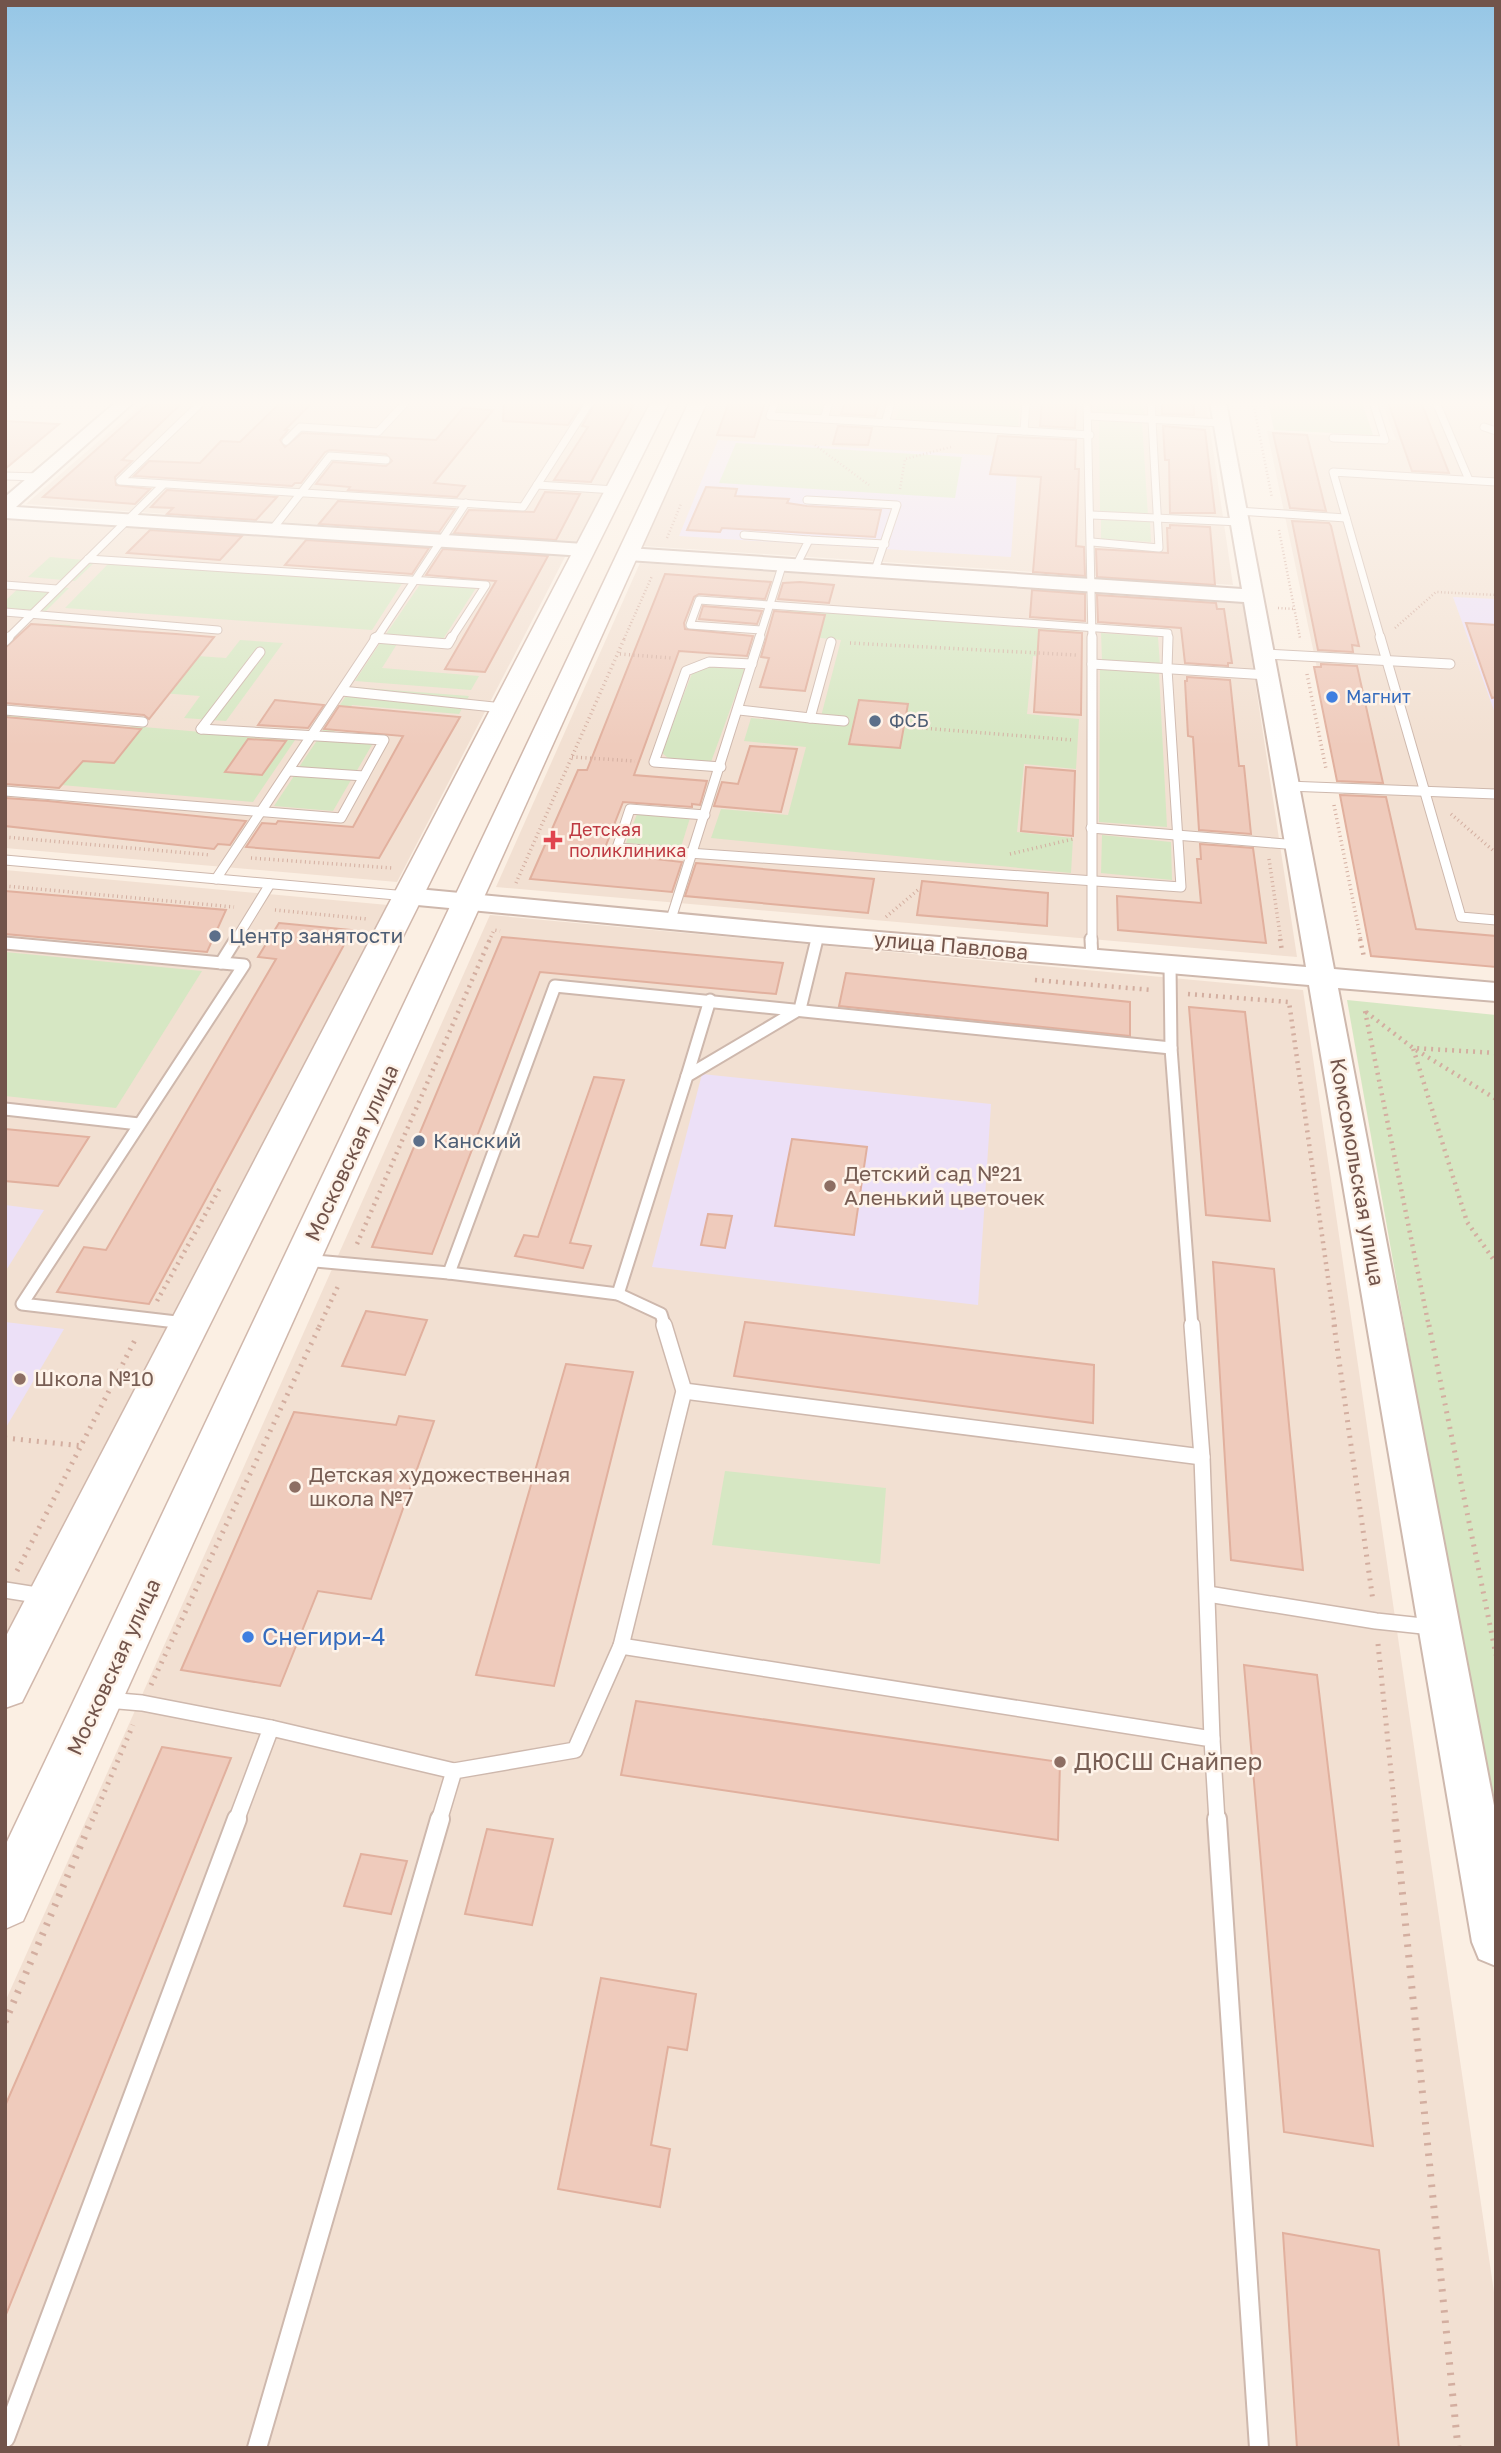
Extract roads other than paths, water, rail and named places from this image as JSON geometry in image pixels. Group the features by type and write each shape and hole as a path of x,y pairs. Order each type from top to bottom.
{"main road":[{"path":"5,1686 601,516"},
{"name":"Московская улица","path":"5,1903 468,901 644,554 657,516"}],"street":[{"path":"70,516 584,550"},
{"name":"Комсомольская улица","path":"1239,516 1496,1942"},
{"path":"644,554 1253,596"},
{"name":"улица Павлова","path":"407,896 818,935 1496,992"}],"lane":[{"path":"5,641 131,516"},
{"path":"271,531 282,516"},
{"path":"216,879 457,516"},
{"path":"875,570 893,516"},
{"path":"1091,516 1092,958"},
{"path":"1140,516 1200,516"},
{"path":"1324,516 1346,518 1461,917 1496,920"},
{"path":"1092,542 1159,548 1157,517"},
{"path":"744,535 885,544"},
{"path":"671,919 739,710 768,605 790,564 809,540"},
{"path":"88,559 486,585 448,644 375,638"},
{"path":"5,585 57,589"},
{"path":"705,815 630,809 617,848 1181,887 1167,669 1168,634 699,600 690,625 761,630"},
{"path":"5,612 218,629"},
{"path":"810,718 831,642"},
{"path":"5,791 341,818 384,740 201,729 260,652"},
{"path":"1092,660 1167,669 1266,665 1304,656 1450,664"},
{"path":"720,767 653,762 686,671 709,662 752,664"},
{"path":"342,691 503,708"},
{"path":"5,710 143,722"},
{"path":"739,710 844,721"},
{"path":"289,771 364,776"},
{"path":"1287,786 1496,794"},
{"path":"1091,828 1298,845"},
{"path":"5,860 407,896"},
{"path":"221,963 270,884"},
{"path":"687,1076 800,1009 818,935"},
{"path":"5,943 244,965 22,1304 188,1324"},
{"path":"1170,965 1171,1048 1202,1457 1212,1739 1259,2448"},
{"path":"449,1273 555,986 1171,1048"},
{"path":"618,1294 710,1000"},
{"path":"5,1109 139,1124"},
{"path":"99,1700 142,1703 271,1728 454,1771 575,1751 621,1646 684,1391 661,1314 618,1294 449,1273 302,1260"},
{"path":"684,1391 1202,1457"},
{"path":"5,1590 50,1598"},
{"path":"1208,1594 1376,1622 1439,1628"},
{"path":"621,1646 1212,1739"},
{"path":"5,2438 271,1728"},
{"path":"257,2448 454,1771"}],"place":[{"name":"Магнит","path":"1332,697"},
{"name":"ФСБ","path":"875,721"},
{"name":"Детская поликлиника","path":"553,840"},
{"name":"Центр занятости","path":"215,936"},
{"name":"Канский","path":"419,1141"},
{"name":"Детский сад №21 Аленький цветочек","path":"830,1186"},
{"name":"Школа №10","path":"20,1379"},
{"name":"Детская художественная школа №7","path":"295,1487"},
{"name":"Снегири-4","path":"248,1637"},
{"name":"ДЮСШ Снайпер","path":"1060,1762"}]}
